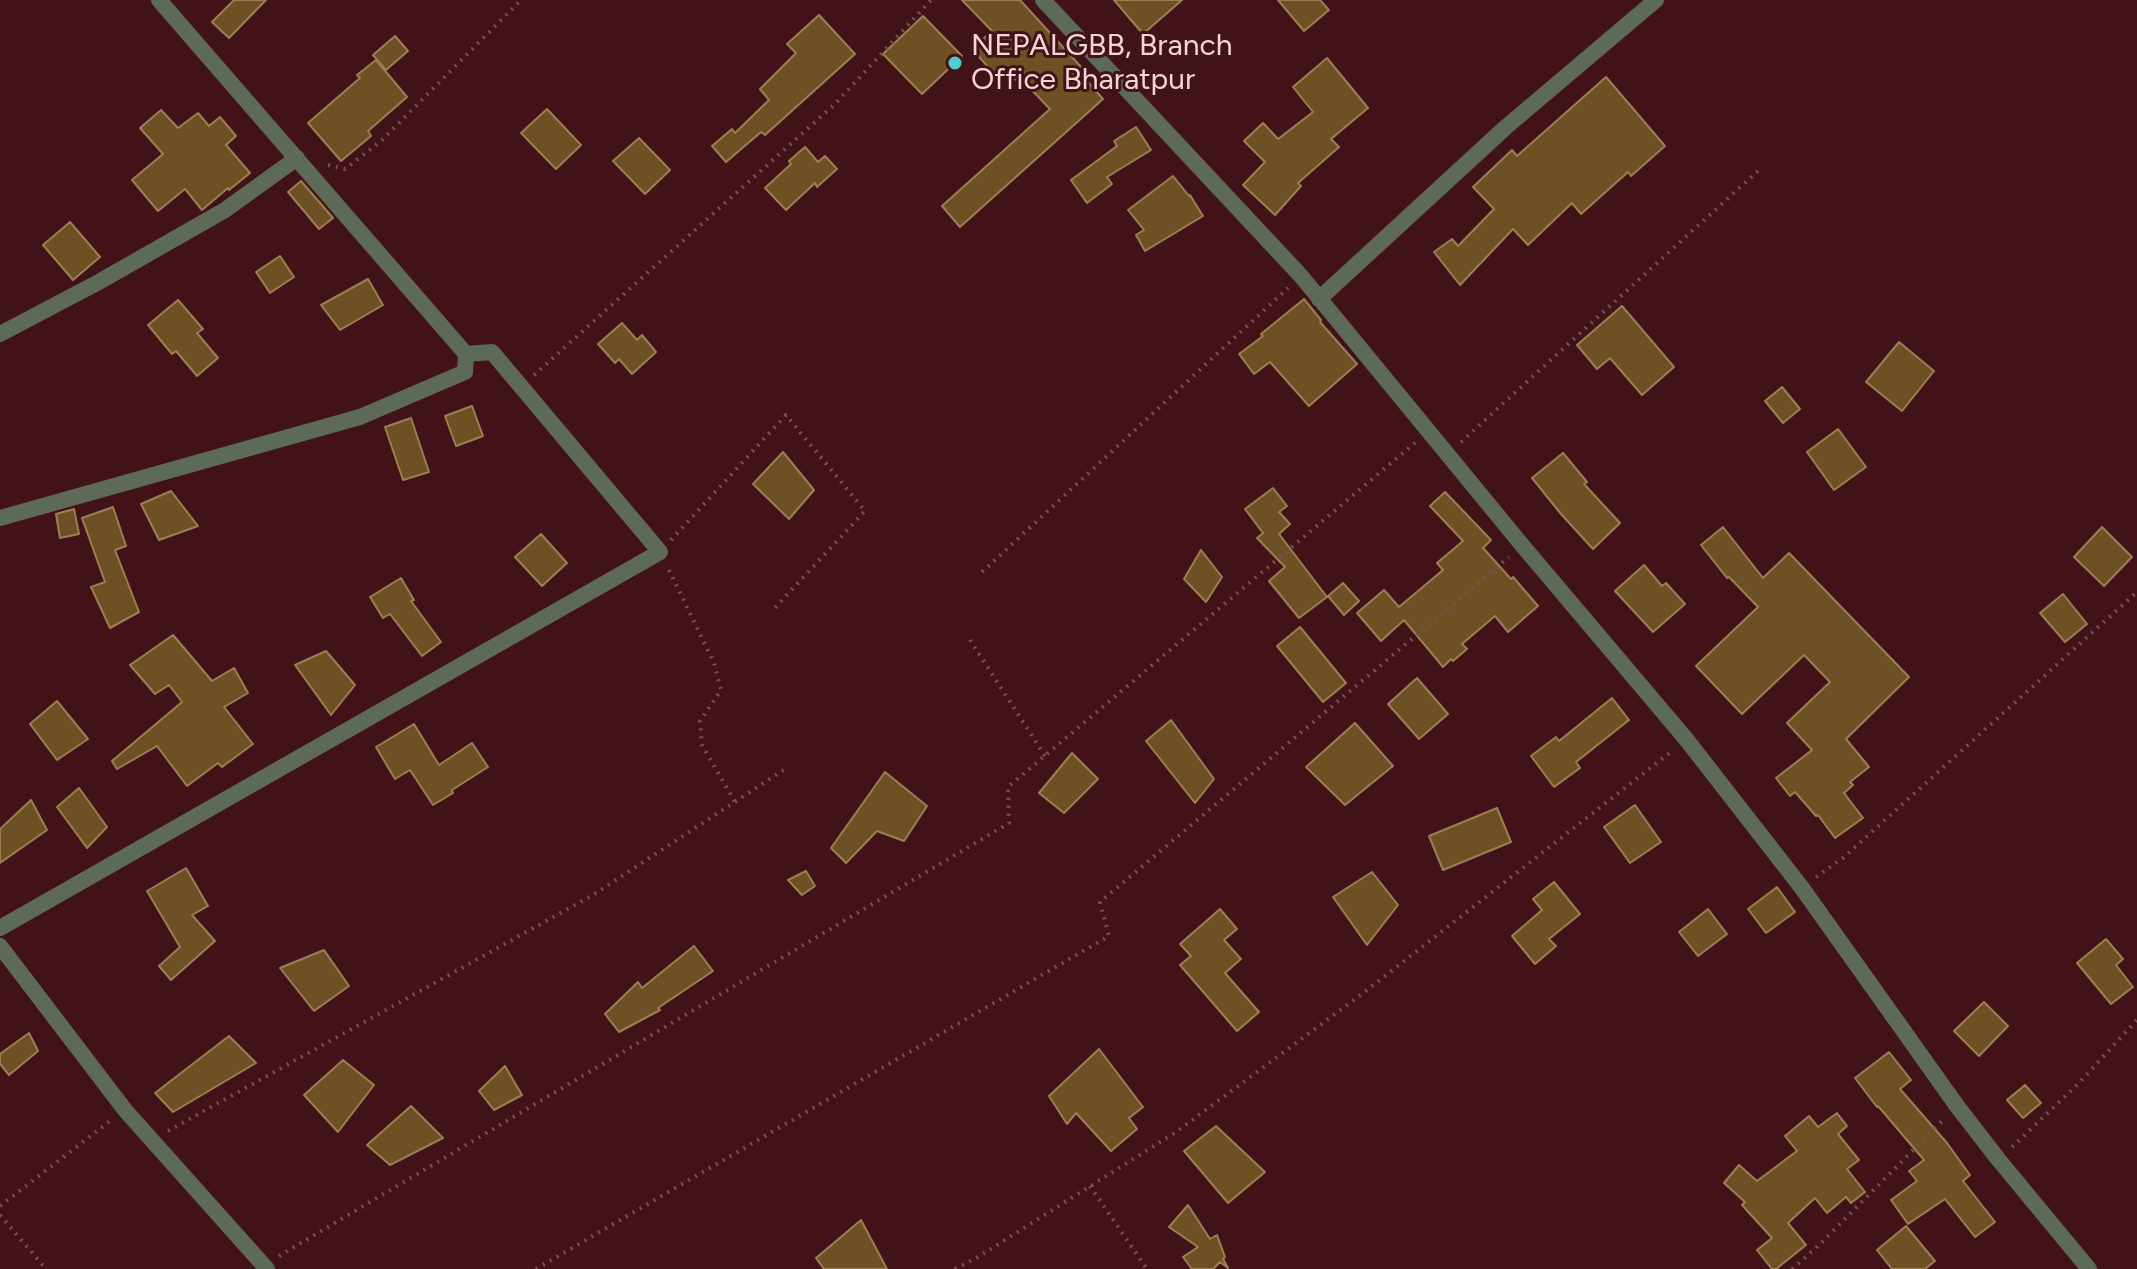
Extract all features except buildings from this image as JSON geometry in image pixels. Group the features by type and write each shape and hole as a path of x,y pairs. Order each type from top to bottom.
{"street":[{"path":"0,518 360,417 465,372 466,354 159,0"},
{"path":"1043,0 1301,276 1686,739 1802,888 1957,1106 2089,1269"},
{"path":"1319,299 1506,127 1656,0"},
{"path":"0,334 225,210 297,158"},
{"path":"0,928 660,552 492,352 466,354"},
{"path":"0,946 125,1110 265,1267"}],"path":[{"path":"297,158 345,169 381,141 521,0"},
{"path":"521,387 835,104 931,0"},
{"path":"1447,454 1760,169"},
{"path":"982,572 1301,276"},
{"path":"735,802 702,745 700,721 721,690 714,663 660,552 786,415 865,511 772,611"},
{"path":"265,1267 1009,823 1008,787 1429,432"},
{"path":"536,1269 1109,936 1100,902 1522,545"},
{"path":"1802,888 1843,858 2137,592"},
{"path":"970,640 1045,756"},
{"path":"955,1269 1176,1132 1362,994 1686,739"},
{"path":"152,1140 593,895 788,767"},
{"path":"1998,1159 2077,1085 2137,1020"},
{"path":"1792,1269 1957,1106"},
{"path":"0,1206 125,1110"},
{"path":"1090,1186 1147,1269"},
{"path":"0,1215 46,1269"}],"place":[{"name":"NEPALGBB, Branch Office Bharatpur","path":"955,63"}]}
